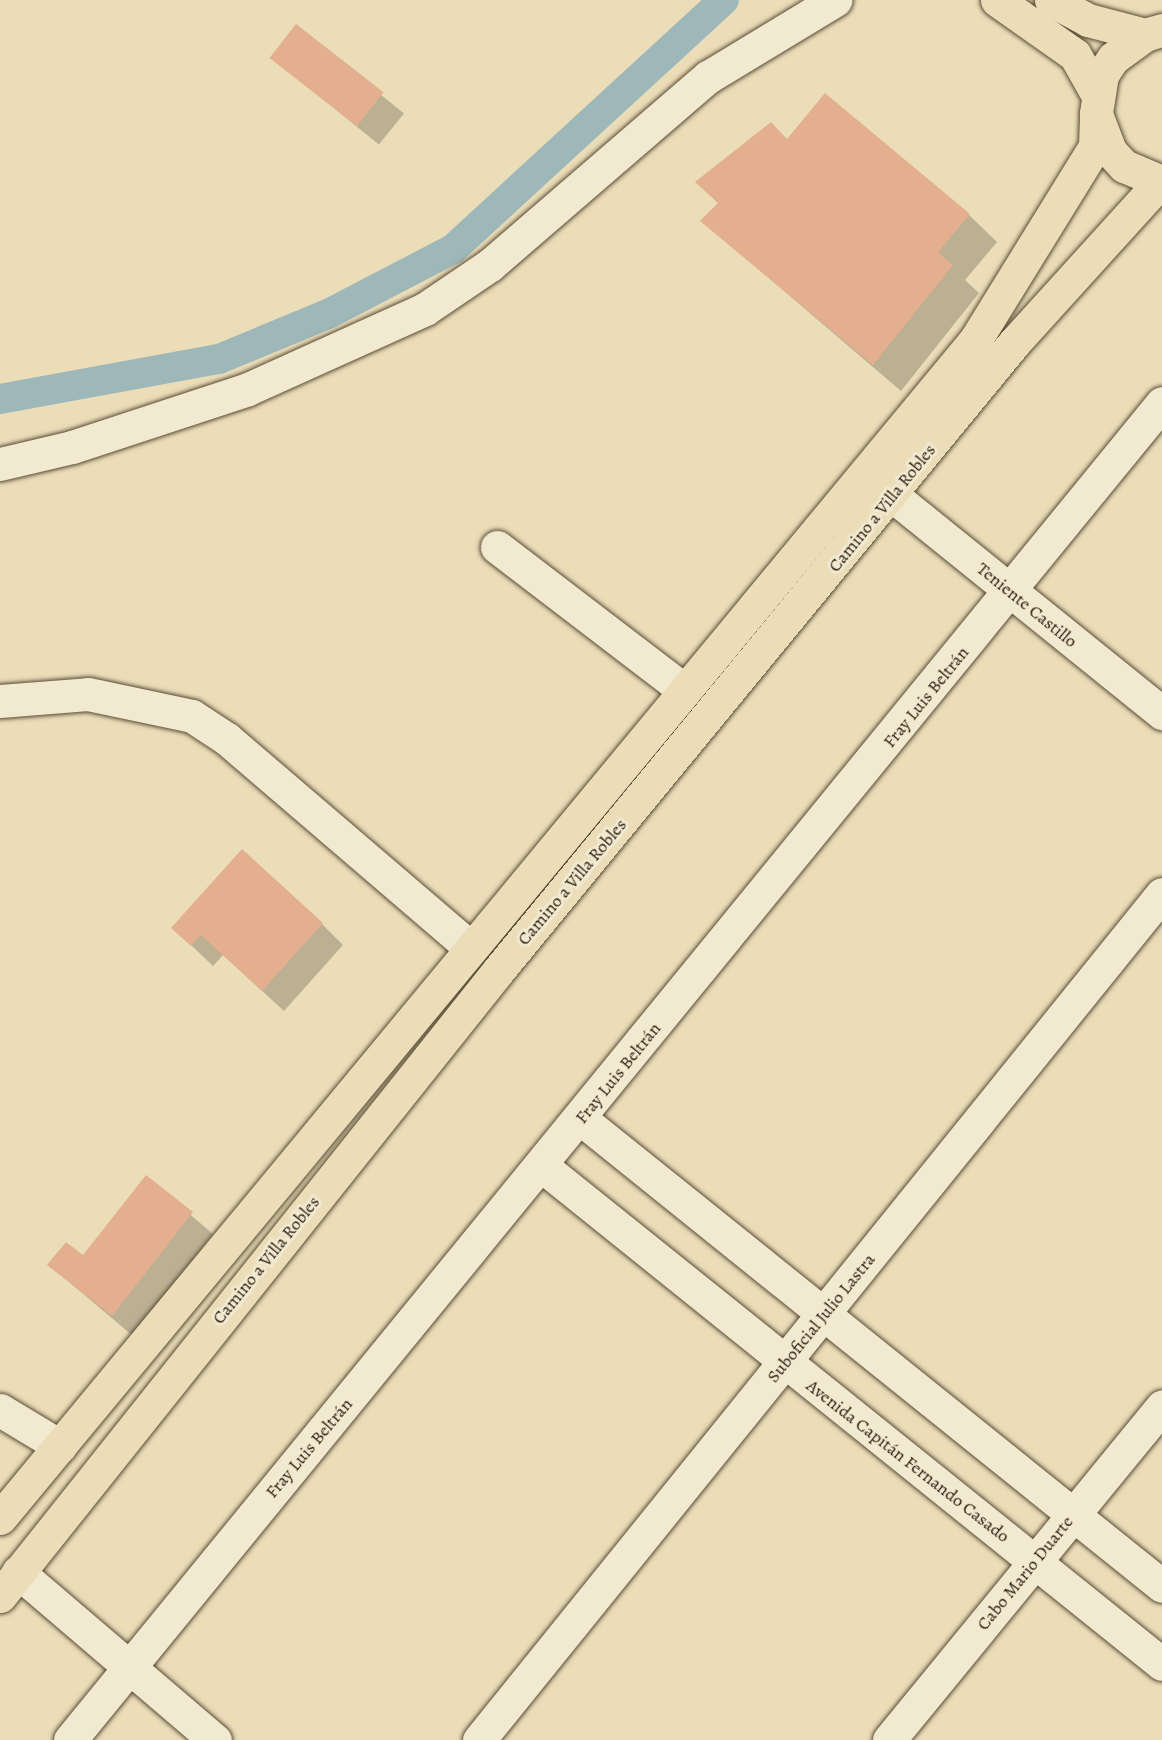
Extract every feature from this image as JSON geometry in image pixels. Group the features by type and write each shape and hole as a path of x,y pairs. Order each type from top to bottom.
{"main road":[{"path":"997,0 1075,55 1096,104 1106,143 1124,166 1161,182"},
{"path":"1051,0 1088,20 1153,32"},
{"path":"1096,104 1113,58 1153,32"},
{"name":"Camino a Villa Robles","path":"0,1518 683,689 976,339 1095,146 1096,104"},
{"name":"Camino a Villa Robles","path":"9,1584 483,990 893,496 1014,343 1161,182"}],"street":[{"path":"0,464 72,447 248,389 426,309 490,265 708,77 835,0"},
{"name":"Fray Luis Beltrán","path":"70,1740 1012,593 1162,403"},
{"name":"Teniente Castillo","path":"893,496 1162,713"},
{"path":"497,547 683,689"},
{"path":"0,701 88,694 192,716 226,739 471,948"},
{"name":"Suboficial Julio Lastra","path":"480,1740 1162,894"},
{"path":"581,1119 1162,1586"},
{"name":"Avenida Capitán Fernando Casado","path":"542,1166 785,1364 1162,1664"},
{"name":"Cabo Mario Duarte","path":"889,1740 1162,1406"},
{"path":"0,1410 60,1446"},
{"path":"9,1584 86,1634 215,1740"}],"building":[{"path":"296,24 383,92 357,126 270,58"},
{"path":"825,93 970,214 938,252 953,265 873,365 700,221 718,203 695,182 771,122 787,139"},
{"path":"242,849 323,923 262,991 201,935 191,946 171,928"},
{"path":"146,1175 193,1212 112,1316 47,1265 66,1242 83,1255"}],"waterway":[{"path":"0,399 219,359 330,313 453,249 724,0"}]}
